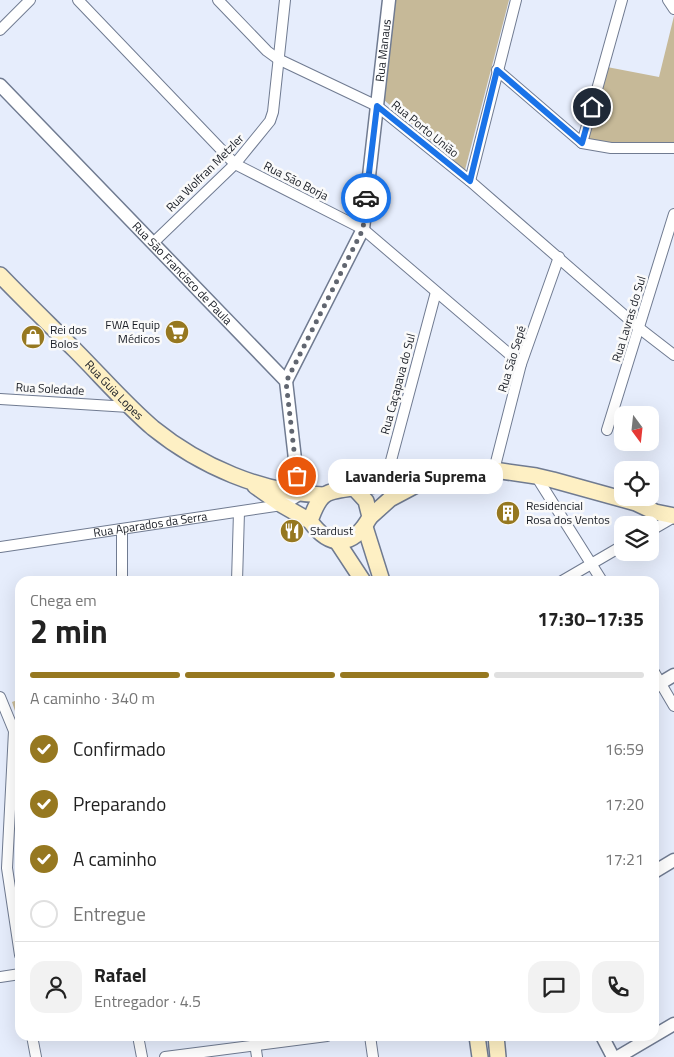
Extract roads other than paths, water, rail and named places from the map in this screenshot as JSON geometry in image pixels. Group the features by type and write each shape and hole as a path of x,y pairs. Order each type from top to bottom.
{"main road":[{"name":"Rua Guia Lopes","path":"0,275 129,406 178,447 226,472 248,480 299,494 323,495"},
{"path":"360,576 338,543 325,538 310,521 315,506 323,495 336,490 432,476 494,470 536,476 614,497"},
{"path":"338,543 348,540 390,499 432,476"},
{"name":"Rua Guia Lopes","path":"248,480 282,505 310,521"},
{"path":"354,488 366,501 367,522 381,576"},
{"path":"659,505 674,509"},
{"path":"642,506 655,512 674,517"},
{"path":"478,1041 480,1057"},
{"path":"496,1041 498,1057"}],"street":[{"path":"0,30 30,0"},
{"name":"Rua São Borja","path":"78,0 235,164 363,229 522,364"},
{"name":"Rua Porto União","path":"218,0 267,51 278,59 377,106 470,181 639,328 674,355"},
{"name":"Rua Wolfran Metzler","path":"153,243 235,164 270,121 273,112 286,0"},
{"name":"Rua Manaus","path":"286,382 363,229 390,0"},
{"path":"470,181 516,0"},
{"path":"582,143 622,0"},
{"path":"668,0 674,9"},
{"path":"497,70 582,143 612,148 674,148"},
{"name":"Rua São Francisco de Paula","path":"0,85 286,382"},
{"name":"Rua Lavras do Sul","path":"607,430 674,214"},
{"name":"Rua São Sepé","path":"494,470 522,364 559,257"},
{"name":"Rua Caçapava do Sul","path":"385,483 436,292"},
{"path":"286,382 299,494"},
{"name":"Rua Soledade","path":"0,399 129,406"},
{"path":"536,476 599,576"},
{"name":"Rua Aparados da Serra","path":"0,547 282,505 299,494"},
{"path":"236,576 239,512"},
{"path":"659,526 674,517"},
{"path":"122,529 122,576"},
{"path":"571,576 614,551"},
{"path":"659,680 674,675"},
{"path":"659,685 674,706"},
{"path":"0,697 15,727"},
{"path":"15,758 7,868 15,922"},
{"path":"659,869 674,860"},
{"path":"0,977 15,975"},
{"path":"659,1033 674,1024"},
{"path":"33,1041 36,1057"},
{"path":"139,1041 142,1057"},
{"path":"165,1057 255,1041 257,1057"},
{"path":"371,1041 373,1057"},
{"path":"605,1041 614,1057"},
{"path":"618,1057 645,1041"}],"place":[{"name":"FWA Equip Médicos","path":"177,332"},
{"name":"Rei dos Bolos","path":"33,337"},
{"name":"Lavanderia Suprema","path":"297,476"},
{"name":"Residencial Rosa dos Ventos","path":"508,513"},
{"name":"Stardust","path":"292,531"}]}
